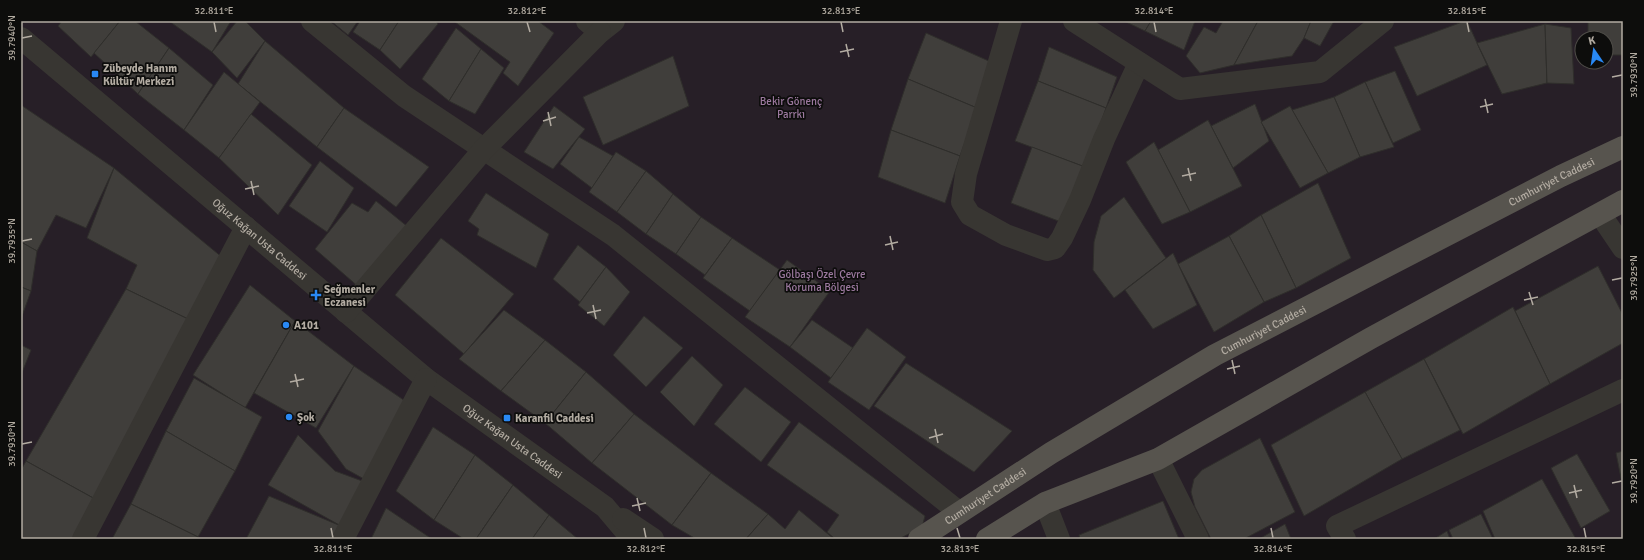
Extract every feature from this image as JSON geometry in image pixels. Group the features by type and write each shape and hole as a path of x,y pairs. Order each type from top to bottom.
{"main road":[{"name":"Cumhuriyet Caddesi","path":"919,539 1051,453 1215,355 1561,176 1623,147"},
{"path":"987,539 1045,503 1158,459 1371,338 1623,202"}],"street":[{"path":"312,21 404,96 613,235 959,512"},
{"path":"1011,21 966,174 962,202 970,214 1006,235 1047,250 1055,248 1062,238 1080,200 1104,139 1139,63"},
{"path":"1074,21 1180,89 1320,72 1383,21"},
{"path":"346,312 484,149 600,25"},
{"name":"Oğuz Kağan Usta Caddesi","path":"21,38 426,379 605,508 632,539"},
{"path":"1600,214 1623,248"},
{"path":"83,539 246,227"},
{"path":"343,539 426,379"},
{"path":"1345,539 1337,526 1623,390"},
{"path":"1158,459 1198,539"},
{"path":"1045,503 1059,539"},
{"path":"605,508 653,539"}],"green space":[{"name":"Gölbaşı Özel Çevre Koruma Bölgesi","path":"21,21 1623,21 1623,539 21,539"}],"building":[{"path":"62,21 120,21 91,57 58,26"},
{"path":"120,21 135,21 169,48 138,94 94,53"},
{"path":"169,21 231,21 212,52"},
{"path":"237,21 245,21 265,41 237,78 212,52"},
{"path":"331,21 358,21 348,35"},
{"path":"360,21 399,21 380,50 353,32"},
{"path":"399,21 435,21 438,24 400,69 380,50"},
{"path":"538,21 554,33 518,86 503,73 510,62 455,22"},
{"path":"1124,21 1151,21 1145,31"},
{"path":"1151,21 1195,21 1184,50 1145,31"},
{"path":"1223,21 1258,21 1234,65 1200,73 1186,56 1204,27 1216,33"},
{"path":"1258,21 1311,21 1304,38 1292,56 1234,65"},
{"path":"1311,21 1334,21 1320,46 1304,38"},
{"path":"1467,21 1487,65 1417,96 1394,47"},
{"path":"1588,21 1623,21 1623,55 1614,55 1614,30 1588,30"},
{"path":"1545,24 1547,83 1502,94 1477,43"},
{"path":"1545,24 1571,28 1574,84 1547,83"},
{"path":"456,28 481,49 449,101 422,79"},
{"path":"926,33 991,62 977,108 908,79"},
{"path":"265,41 344,108 317,147 238,84"},
{"path":"1049,47 1117,77 1106,108 1038,81"},
{"path":"169,48 213,85 184,130 138,94"},
{"path":"481,49 504,68 475,114 449,101"},
{"path":"673,56 689,106 603,145 583,97"},
{"path":"1395,71 1421,130 1393,143 1365,82"},
{"path":"224,72 260,102 219,158 184,130"},
{"path":"908,79 977,108 960,156 891,130"},
{"path":"1038,81 1106,108 1085,167 1015,141"},
{"path":"1365,82 1394,147 1360,157 1334,97"},
{"path":"1334,97 1360,157 1328,173 1292,110"},
{"path":"1255,104 1269,141 1233,168 1211,126"},
{"path":"21,105 114,168 86,228 56,215 37,251 21,242"},
{"path":"554,106 585,129 553,169 524,152"},
{"path":"1290,106 1328,173 1300,188 1261,122"},
{"path":"344,108 429,167 396,207 317,147"},
{"path":"251,114 312,165 278,215 219,158"},
{"path":"1208,120 1242,186 1190,212 1158,150"},
{"path":"891,130 960,156 945,203 878,177"},
{"path":"579,137 613,156 592,188 560,164"},
{"path":"1154,142 1190,212 1162,224 1126,162"},
{"path":"1032,147 1085,167 1061,222 1011,203"},
{"path":"616,152 646,171 617,212 589,192"},
{"path":"320,161 354,188 327,232 289,206"},
{"path":"114,168 223,258 188,319 126,289 137,265 87,238"},
{"path":"646,171 673,194 646,234 617,212"},
{"path":"1318,183 1351,258 1296,288 1261,215"},
{"path":"486,193 549,234 536,268 477,235 479,229 468,221"},
{"path":"673,194 701,217 676,254 646,234"},
{"path":"1124,197 1166,258 1114,298 1093,270 1094,242 1101,216"},
{"path":"376,201 408,227 361,289 315,249 352,203 368,212"},
{"path":"1261,215 1296,288 1264,302 1229,236"},
{"path":"701,217 732,238 705,275 676,254"},
{"path":"1229,236 1264,302 1214,332 1178,264"},
{"path":"441,238 514,294 464,354 395,295"},
{"path":"732,238 780,270 750,311 703,278"},
{"path":"21,242 37,251 31,291 21,287"},
{"path":"578,245 606,267 580,302 553,279"},
{"path":"1173,253 1197,305 1153,329 1125,290"},
{"path":"787,260 830,291 790,347 745,317"},
{"path":"1598,266 1623,315 1623,343 1550,384 1515,311"},
{"path":"606,267 630,292 604,326 578,305"},
{"path":"250,285 295,321 245,408 193,375"},
{"path":"21,287 31,291 21,319"},
{"path":"126,289 188,319 95,499 26,461"},
{"path":"1513,307 1550,384 1463,434 1424,359"},
{"path":"504,310 545,340 501,391 459,359"},
{"path":"644,316 683,348 646,387 613,355"},
{"path":"812,320 853,348 831,378 790,347"},
{"path":"295,321 354,366 316,428 254,393"},
{"path":"867,328 906,357 869,410 828,382"},
{"path":"545,340 586,372 545,423 501,391"},
{"path":"21,345 31,350 21,375"},
{"path":"692,356 723,385 694,426 660,392"},
{"path":"1424,359 1460,430 1402,459 1365,392"},
{"path":"906,363 1012,431 974,472 874,406"},
{"path":"354,366 408,403 364,479 346,469 318,431"},
{"path":"586,372 634,414 592,463 545,423"},
{"path":"194,378 262,417 235,471 166,431"},
{"path":"745,387 791,422 761,462 714,424"},
{"path":"1365,392 1402,459 1304,516 1271,445"},
{"path":"634,414 711,473 672,525 592,463"},
{"path":"799,422 925,516 922,527 899,539 835,539 827,532 839,515 767,465"},
{"path":"433,427 475,455 434,520 396,491"},
{"path":"166,431 235,471 198,537 131,504"},
{"path":"298,435 335,471 365,482 341,526 268,485"},
{"path":"1260,438 1295,512 1244,539 1211,539 1195,507 1191,492 1194,479 1202,470"},
{"path":"1623,451 1623,488 1616,453"},
{"path":"1577,454 1610,511 1581,528 1551,468"},
{"path":"475,455 513,485 476,539 464,539 434,520"},
{"path":"26,461 95,499 75,539 21,539 21,470"},
{"path":"711,473 768,514 746,539 696,539 672,525"},
{"path":"1542,479 1576,539 1495,539 1483,511"},
{"path":"513,485 549,515 532,539 476,539"},
{"path":"269,496 341,526 333,539 246,539"},
{"path":"1163,501 1179,539 1080,539 1079,535"},
{"path":"131,504 198,537 197,539 112,539"},
{"path":"386,508 432,539 371,539"},
{"path":"799,510 834,539 746,539 768,514 785,529"},
{"path":"1481,514 1493,539 1453,539 1449,530"},
{"path":"549,515 578,539 532,539"},
{"path":"1285,524 1291,539 1259,539"},
{"path":"1447,531 1450,539 1434,539"}],"place":[{"name":"Zübeyde Hanım Kültür Merkezi","path":"95,74"},
{"name":"Seğmenler Eczanesi","path":"316,295"},
{"name":"A101","path":"286,325"},
{"name":"Şok","path":"289,417"},
{"name":"Karanfil Caddesi","path":"507,418"}],"park label":[{"name":"Bekir Gönenç Parrkı","path":"791,107"}]}
